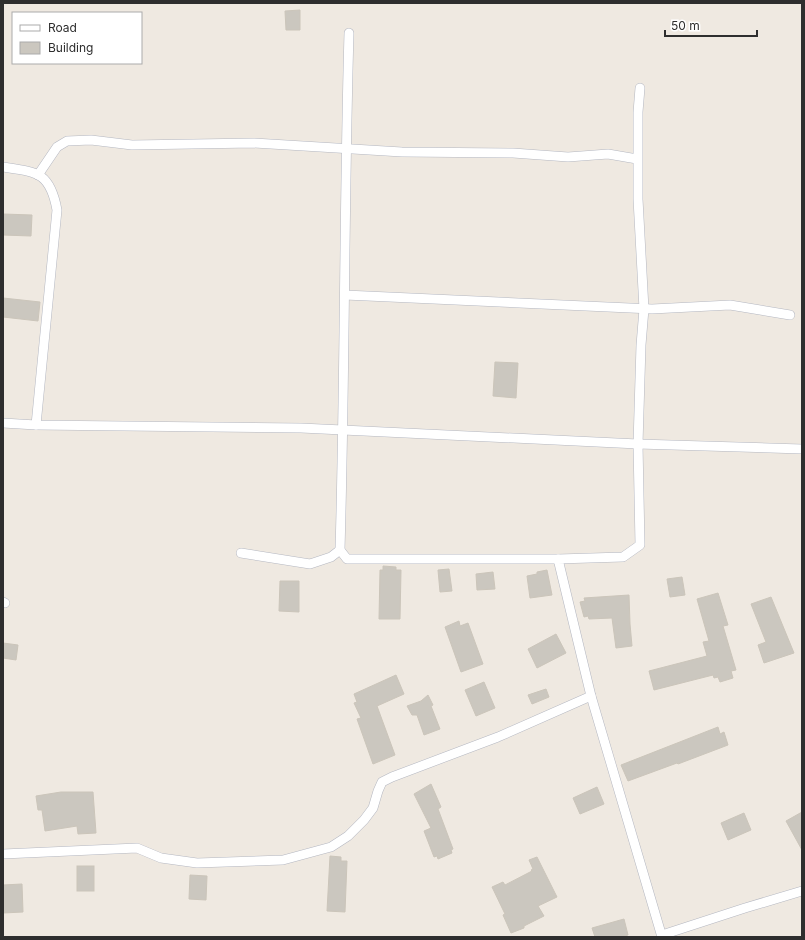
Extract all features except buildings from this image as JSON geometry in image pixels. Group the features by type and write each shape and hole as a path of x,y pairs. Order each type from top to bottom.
{"street":[{"path":"349,33 346,148 344,430 340,550 347,559 558,559 623,557 640,545 638,444 641,345 644,309 637,159 640,88"},
{"path":"38,175 57,147 67,141 91,140 132,145 254,143 402,152 513,153 568,156 608,154 637,159"},
{"path":"3,167 31,171 45,179 54,194 58,210 36,425"},
{"path":"345,295 644,309 730,305 790,315"},
{"path":"3,423 36,425 301,428 638,444 802,449"},
{"path":"242,553 310,564 331,557 340,550"},
{"path":"558,559 591,696 662,936 802,890"},
{"path":"3,854 137,848 161,858 196,863 283,860 331,846 348,836 364,820 373,808 382,782 392,776 498,737 591,696"}]}
